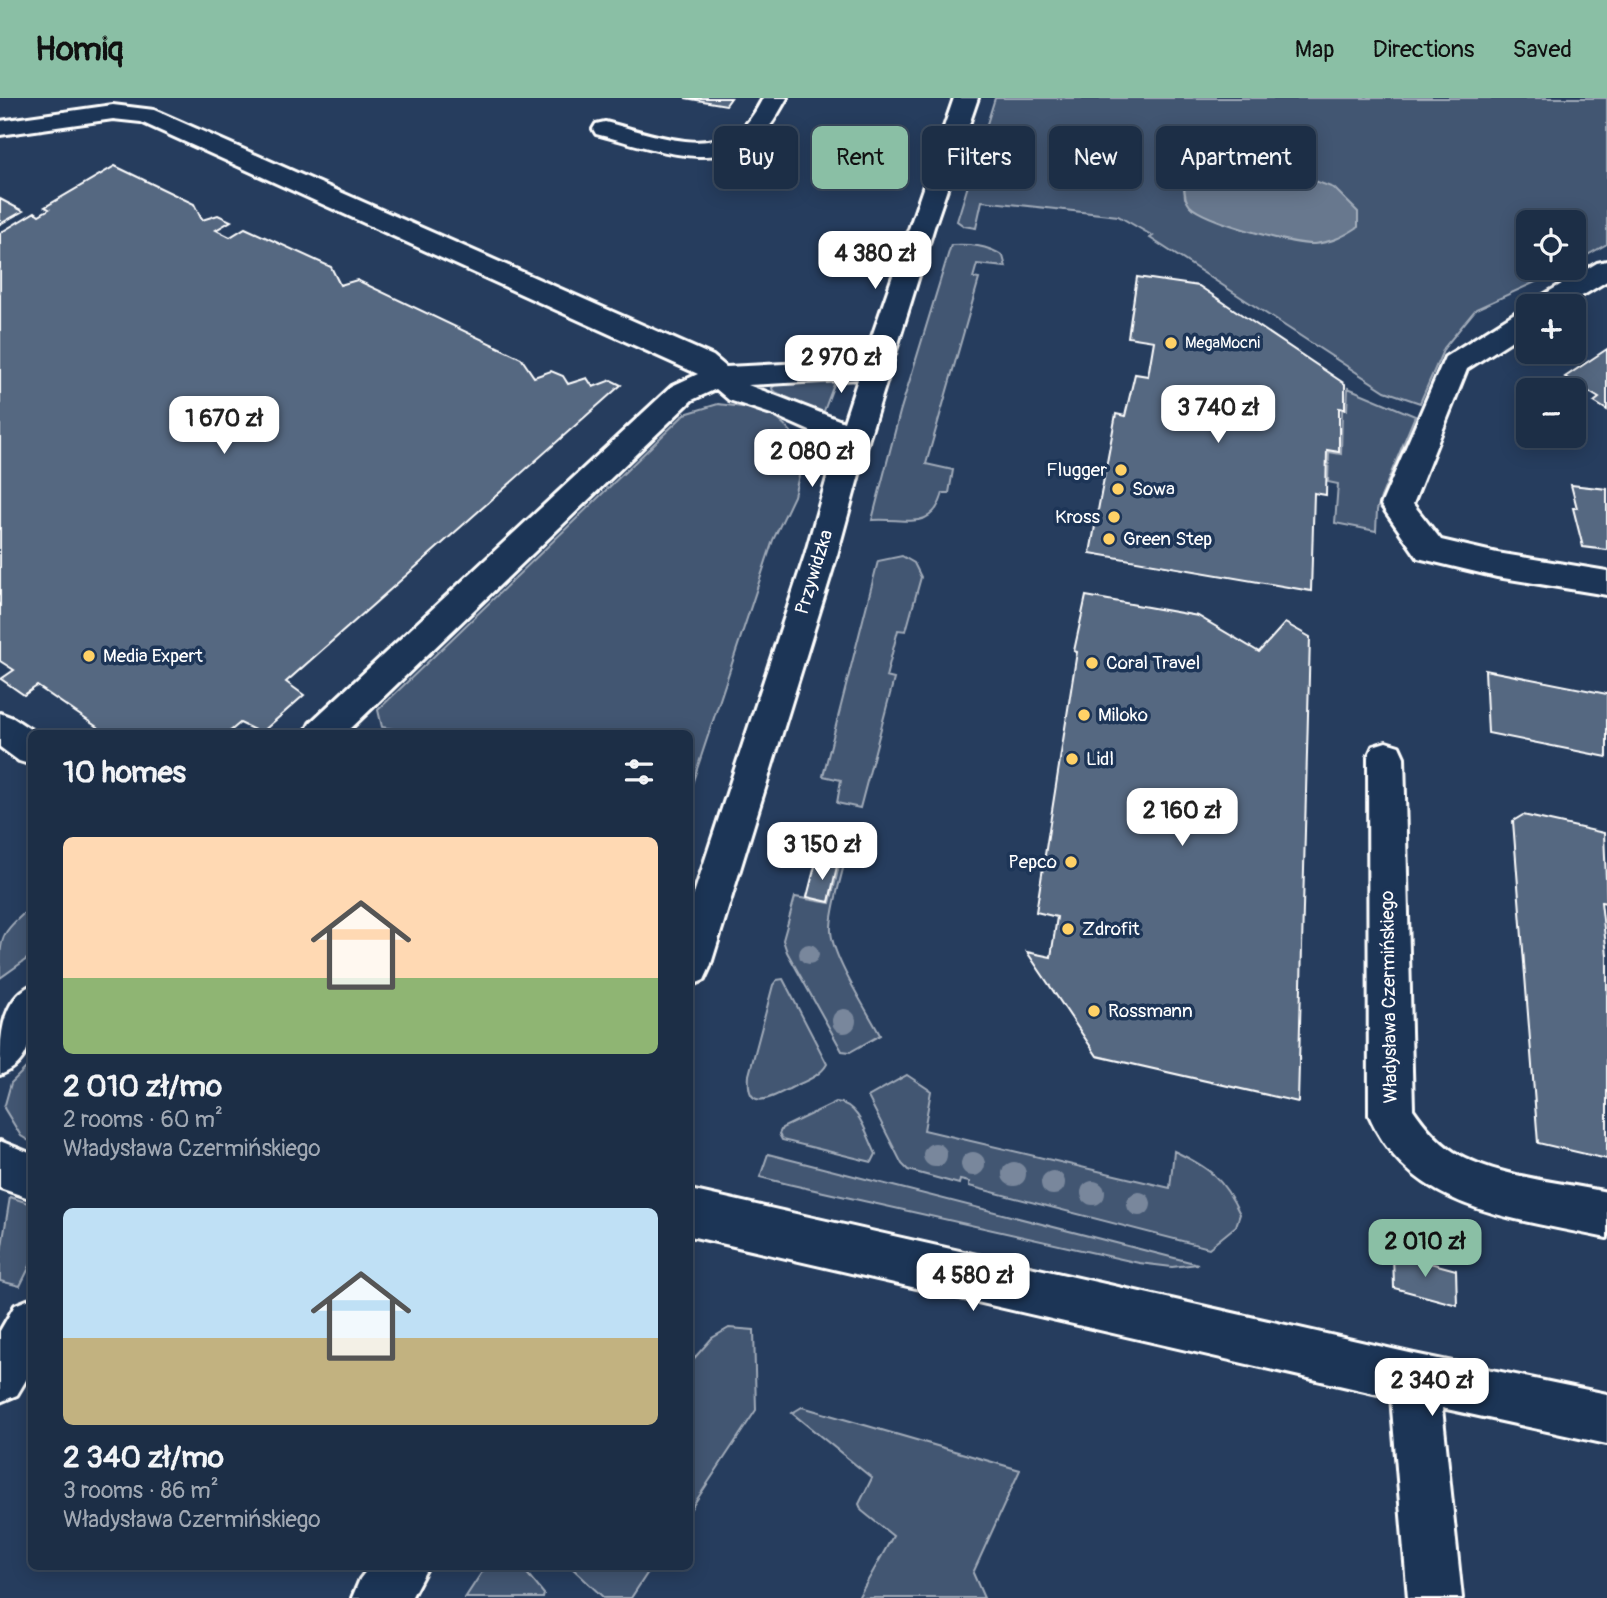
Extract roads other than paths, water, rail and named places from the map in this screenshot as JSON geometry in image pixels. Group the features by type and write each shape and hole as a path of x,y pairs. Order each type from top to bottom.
{"street":[{"path":"605,129 703,151 731,146 753,132 775,98"},
{"name":"Przywidzka","path":"693,958 821,555 854,438 966,98"},
{"path":"0,128 113,112 146,115 704,363 739,393 785,408 854,438"},
{"path":"1565,294 1607,269"},
{"path":"1516,325 1455,364 1397,505 1430,550 1497,565 1607,583"},
{"path":"326,730 682,393 718,377 876,369"},
{"name":"Władysława Czermińskiego","path":"1386,757 1391,1115 1407,1139 1436,1167 1463,1182 1607,1215"},
{"path":"0,1000 28,1004"},
{"path":"0,1055 28,1010"},
{"path":"0,1163 12,1171 28,1176"},
{"path":"693,1214 1414,1378 1607,1419"},
{"path":"0,1378 28,1329"},
{"path":"1414,1378 1435,1598"},
{"path":"379,1598 399,1570"}],"place":[{"name":"MegaMocni","path":"1171,343"},
{"name":"Flugger","path":"1121,470"},
{"name":"Sowa","path":"1118,489"},
{"name":"Kross","path":"1114,517"},
{"name":"Green Step","path":"1109,539"},
{"name":"Media Expert","path":"89,656"},
{"name":"Coral Travel","path":"1092,663"},
{"name":"Miloko","path":"1084,715"},
{"name":"Lidl","path":"1072,759"},
{"name":"Pepco","path":"1071,862"},
{"name":"Zdrofit","path":"1068,929"},
{"name":"Rossmann","path":"1094,1011"}]}
